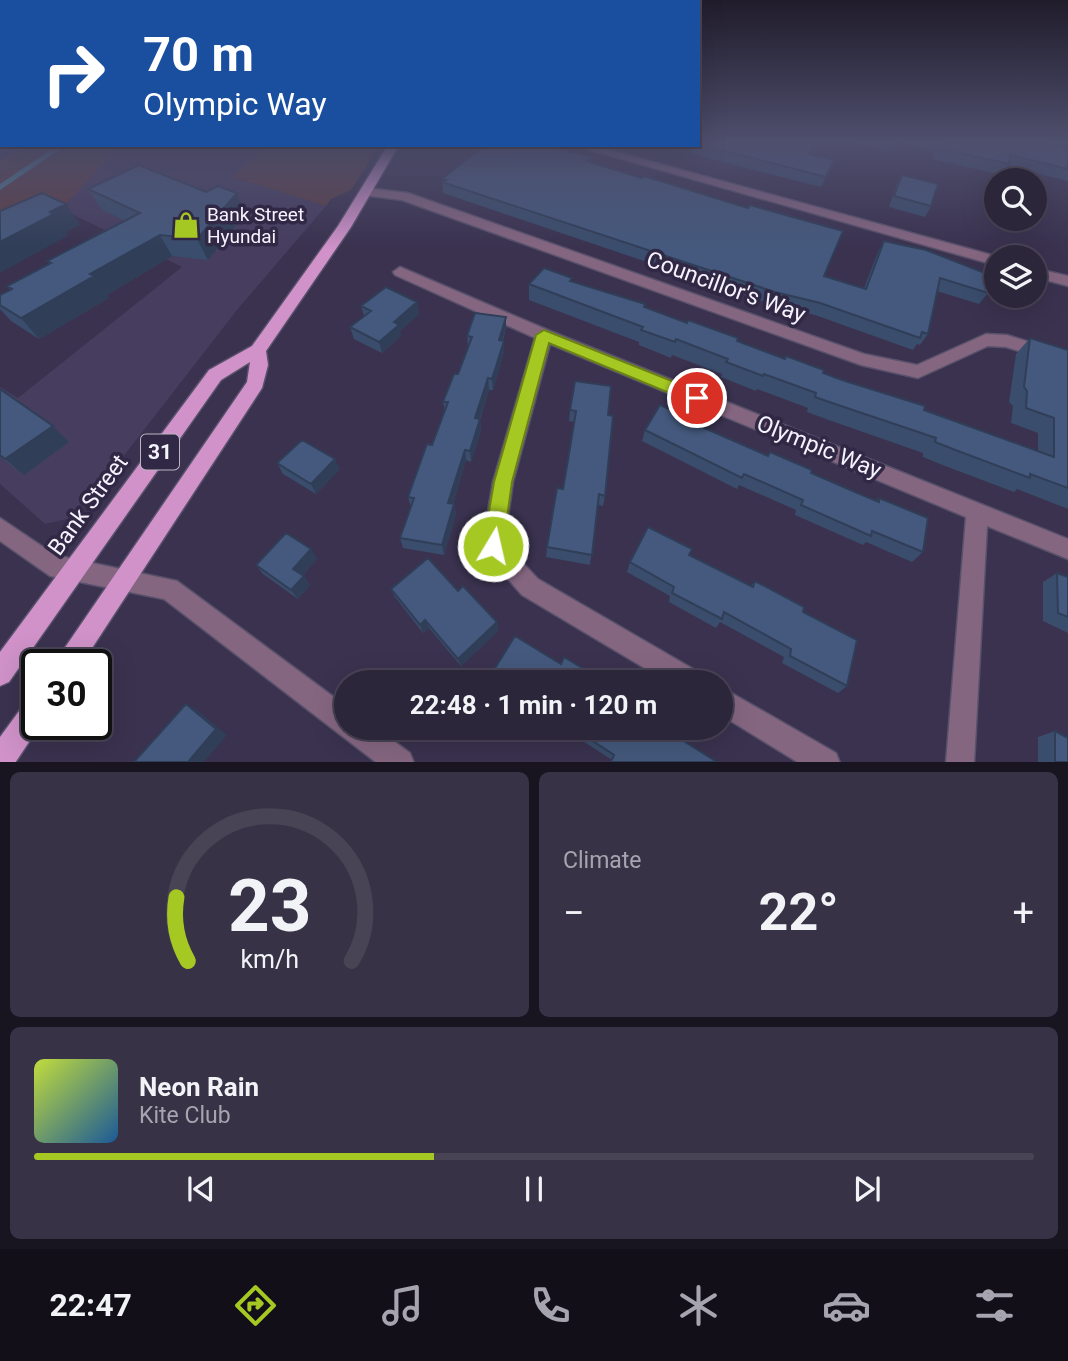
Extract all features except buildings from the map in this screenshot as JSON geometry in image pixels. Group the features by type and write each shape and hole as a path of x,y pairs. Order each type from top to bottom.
{"main road":[{"name":"Bank Street","path":"0,673 215,375 258,349 375,179"},
{"name":"31","path":"77,649 256,383 258,349"},
{"path":"0,761 21,731"}],"street":[{"path":"699,179 984,258"},
{"name":"Councillor's Way","path":"367,192 404,196 860,359 918,372 986,340 1006,341 1068,360"},
{"name":"Olympic Way","path":"400,272 544,335 1068,549"},
{"path":"1047,275 1068,281"},
{"path":"544,335 503,482 493,546 530,587 671,670"},
{"path":"960,762 977,512"},
{"path":"0,528 50,565 169,589 334,713"},
{"path":"733,707 826,762"},
{"path":"370,740 400,762"}],"shaded area":[{"path":"0,179 90,179 63,207 0,235"},
{"path":"53,179 239,179 326,206 237,310 81,511 67,519 45,524 0,484 0,387 18,398 182,267 30,194"},
{"path":"238,179 358,179 351,190 331,199 326,206"}],"waterway":[{"path":"0,187 12,179"}],"place":[{"name":"Bank Street Hyundai","path":"186,225"}],"route":[{"path":"493,546 503,482 544,335 697,398"}]}
